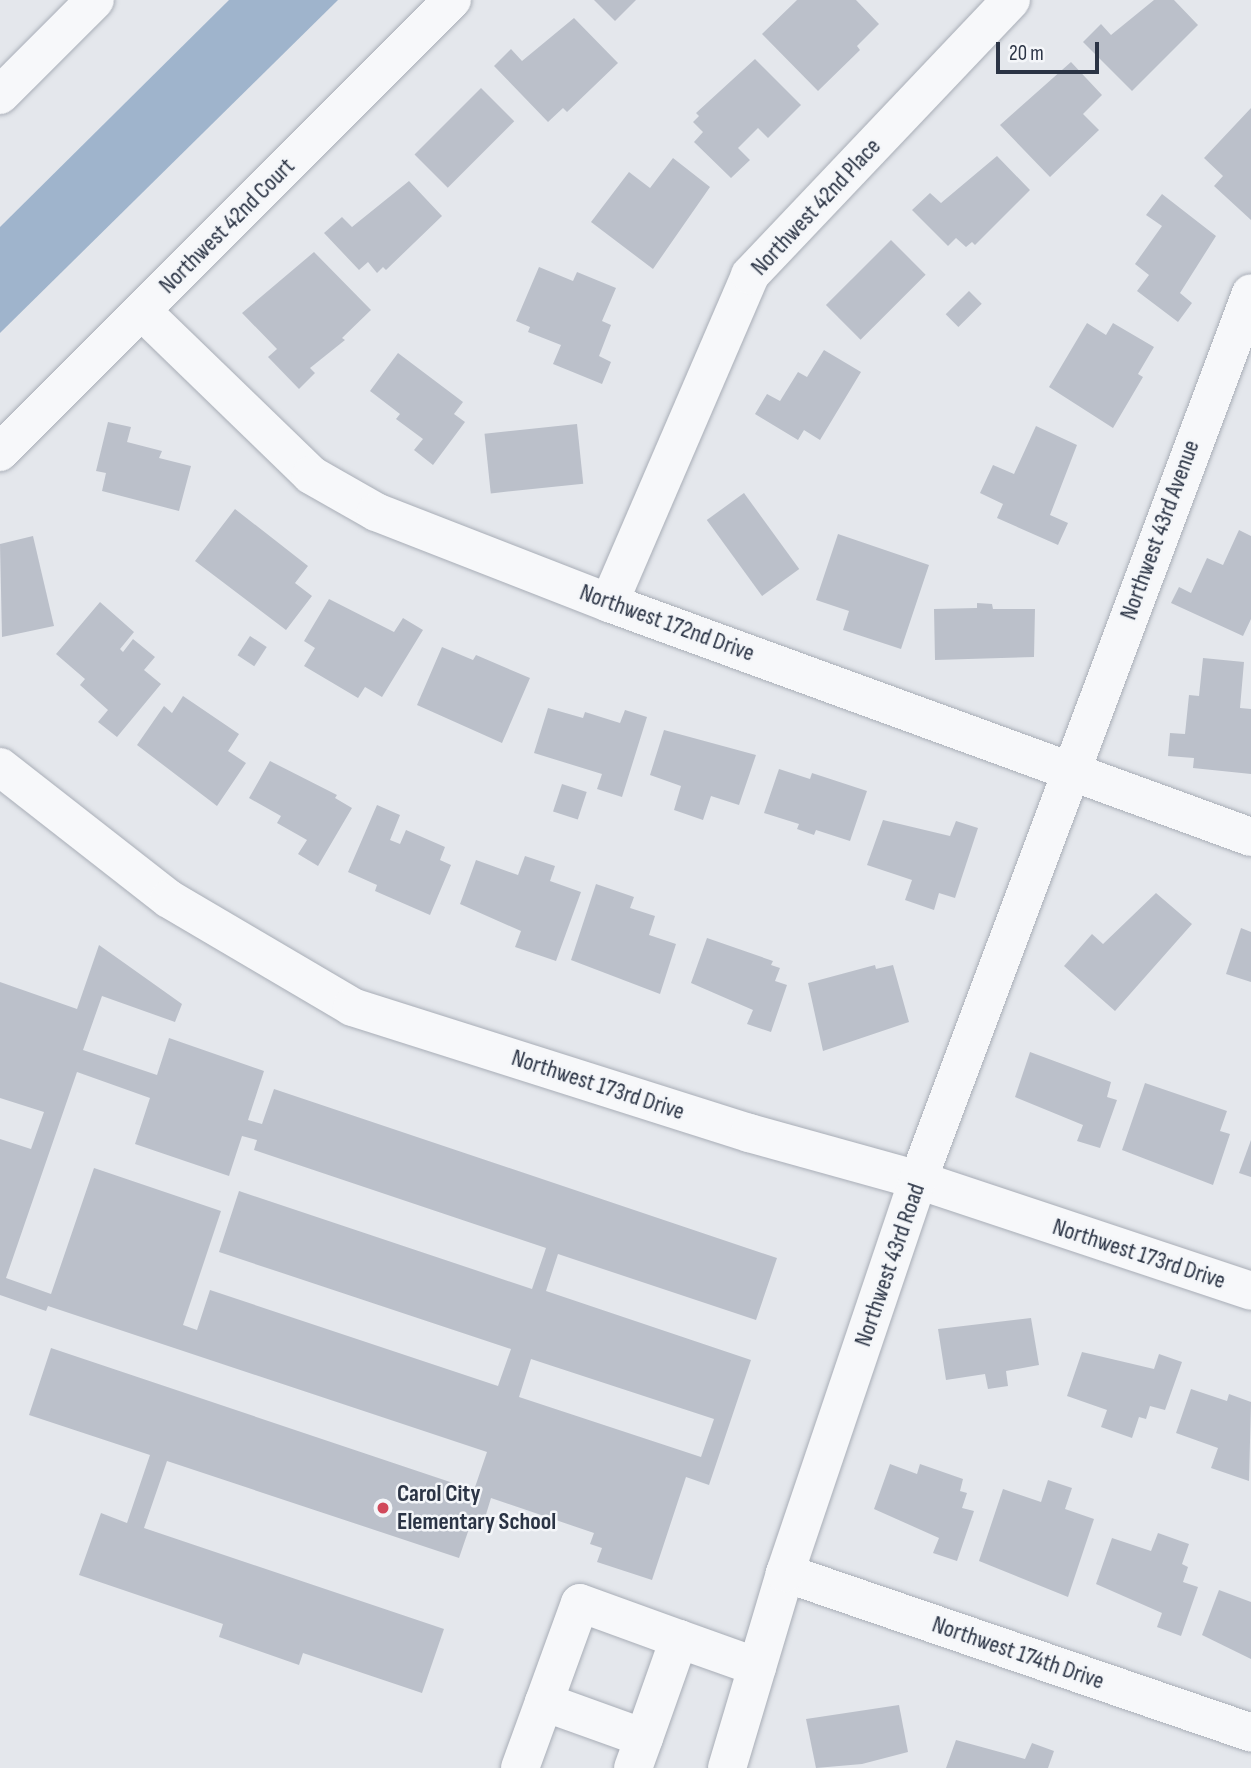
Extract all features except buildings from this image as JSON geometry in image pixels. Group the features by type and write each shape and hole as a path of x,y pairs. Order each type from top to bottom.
{"street":[{"path":"0,95 95,0"},
{"name":"Northwest 42nd Court","path":"0,452 452,0"},
{"name":"Northwest 42nd Place","path":"609,603 750,275 1010,0"},
{"name":"Northwest 43rd Avenue","path":"1073,769 1251,293"},
{"name":"Northwest 172nd Drive","path":"142,311 311,475 376,512 609,603 1073,769 1251,836"},
{"name":"Northwest 173rd Drive","path":"0,767 169,899 352,1007 749,1133 918,1180 1251,1291"},
{"name":"Northwest 43rd Road","path":"727,1768 785,1573 918,1180 1073,769"},
{"name":"Northwest 174th Drive","path":"785,1573 1251,1733"},
{"path":"520,1768 580,1603 757,1667"},
{"path":"544,1702 638,1753 679,1639"}],"water":[{"path":"229,0 338,0 0,333 0,227"}],"place":[{"name":"Carol City Elementary School","path":"383,1508"}]}
